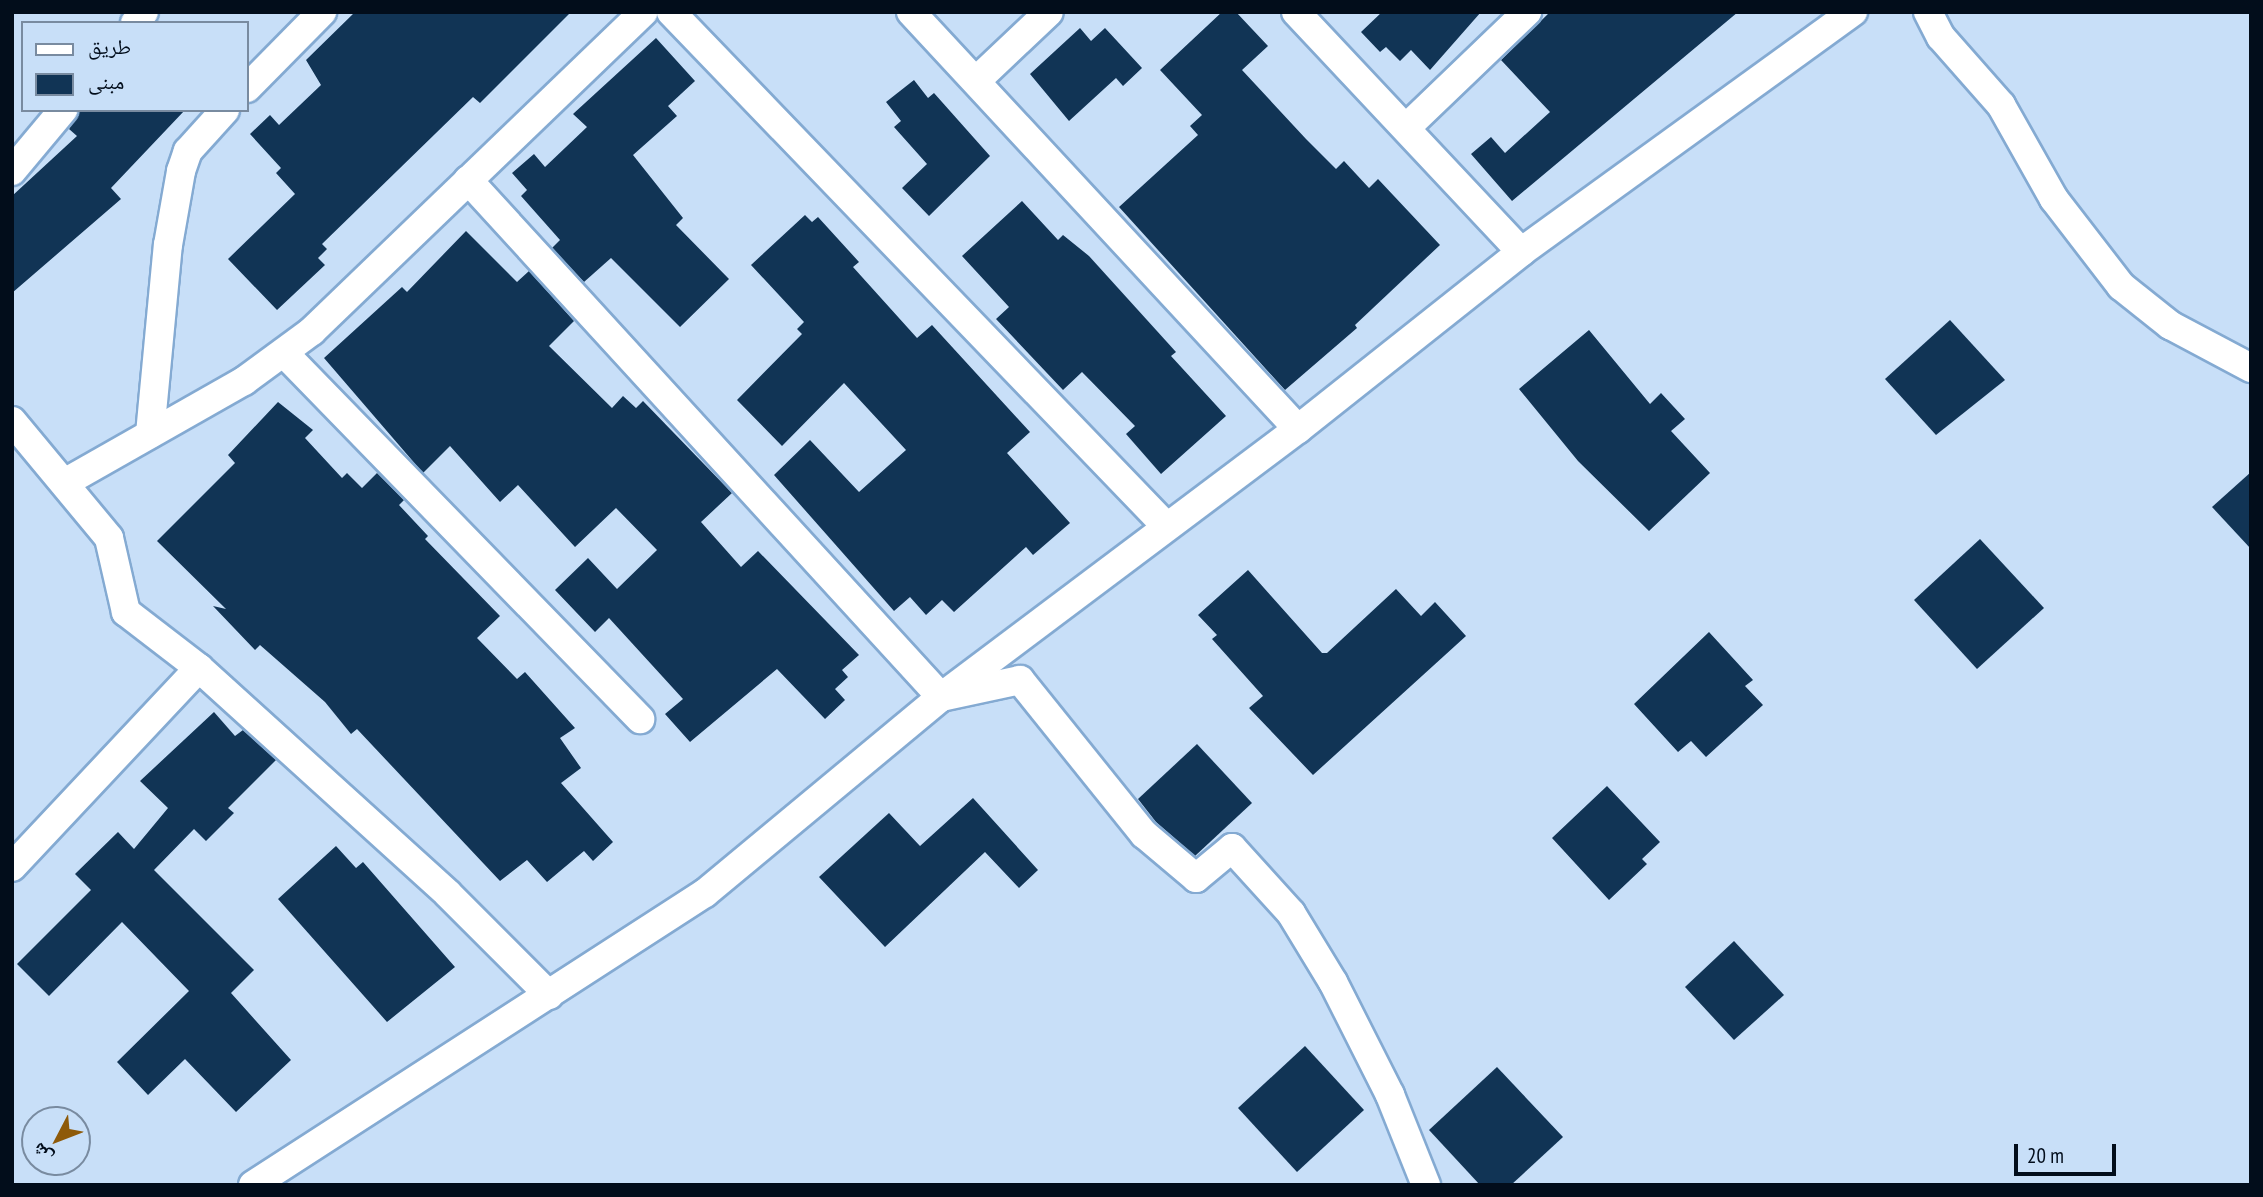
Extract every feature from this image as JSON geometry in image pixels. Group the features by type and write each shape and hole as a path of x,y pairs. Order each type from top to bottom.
{"street":[{"path":"248,87 322,12"},
{"path":"66,482 284,353 643,12"},
{"path":"671,12 1166,526"},
{"path":"911,12 1298,429"},
{"path":"976,81 1049,12"},
{"path":"1296,12 1521,252"},
{"path":"1406,128 1528,12"},
{"path":"253,1185 705,893 941,697 1298,429 1521,252 1853,12"},
{"path":"1928,12 1941,37 2001,105 2054,198 2121,286 2170,325 2251,368"},
{"path":"12,172 61,112"},
{"path":"150,434 168,245 181,171 188,150 223,112"},
{"path":"468,180 941,697"},
{"path":"284,353 640,719"},
{"path":"12,421 66,482 109,538 126,612 199,668 448,894 550,995"},
{"path":"12,867 199,668"},
{"path":"941,697 1020,680 1144,834 1196,878 1233,848 1292,913 1333,982 1390,1095 1426,1185"}],"building":[{"path":"355,12 571,12 480,103 473,97 322,244 327,249 318,258 325,265 277,310 228,259 295,194 276,173 281,168 250,134 270,115 279,125 321,85 306,60"},
{"path":"1222,12 1236,12 1268,46 1242,70 1306,139 1336,169 1344,161 1369,188 1378,179 1440,245 1355,325 1357,328 1285,390 1119,207 1198,135 1190,126 1202,115 1160,70"},
{"path":"1382,12 1481,12 1430,70 1411,50 1400,61 1386,47 1380,52 1361,32"},
{"path":"1550,12 1738,12 1512,201 1471,154 1491,137 1505,153 1550,112 1501,60"},
{"path":"1080,28 1091,41 1105,28 1142,68 1123,86 1116,78 1069,121 1030,74"},
{"path":"656,38 695,81 668,106 677,116 633,155 683,218 676,225 729,279 680,327 611,258 584,282 552,248 560,240 521,196 527,190 512,173 534,154 545,167 587,127 573,114"},
{"path":"914,80 928,98 934,93 990,156 929,216 902,188 927,164 894,127 901,121 886,102"},
{"path":"79,112 183,112 111,188 121,199 12,293 12,196 77,136 69,129"},
{"path":"1022,201 1058,240 1063,235 1089,256 1176,352 1171,356 1226,416 1161,474 1126,434 1135,426 1082,372 1063,390 996,319 1009,307 962,256"},
{"path":"805,215 812,222 818,217 859,262 853,267 917,338 932,325 1030,432 1007,453 1070,523 1033,555 1026,547 954,612 942,600 926,615 910,597 894,611 774,475 810,440 859,492 906,450 844,383 782,446 737,400 802,334 797,329 804,322 751,265"},
{"path":"466,231 517,282 529,271 574,321 549,346 612,408 623,396 636,408 643,401 732,493 701,522 741,567 758,551 859,655 842,670 848,677 835,689 845,700 825,719 777,669 690,742 665,714 683,699 609,618 595,632 555,590 588,558 617,589 657,550 616,508 575,547 518,485 500,502 450,446 423,473 324,358 402,287 407,292"},
{"path":"1950,320 2005,380 1936,435 1885,379"},
{"path":"1589,330 1650,404 1661,393 1685,419 1671,431 1710,473 1649,531 1578,461 1519,389"},
{"path":"278,402 313,430 305,438 342,478 347,473 362,488 377,473 404,500 399,505 428,536 425,539 500,616 477,638 517,679 525,672 575,728 560,738 581,768 561,783 613,842 593,861 584,851 547,882 527,860 500,881 357,729 351,734 325,702 260,645 255,650 213,606 226,609 157,541 235,463 228,455"},
{"path":"2251,472 2251,549 2212,507"},
{"path":"1980,539 2044,608 1977,669 1914,600"},
{"path":"1248,570 1322,653 1327,653 1396,589 1421,616 1435,602 1466,636 1313,775 1249,708 1263,696 1212,639 1217,635 1198,615"},
{"path":"1709,632 1753,680 1745,686 1763,705 1706,757 1691,741 1678,752 1634,704"},
{"path":"214,712 235,736 243,730 276,760 228,808 234,813 206,841 194,829 154,870 254,970 231,993 291,1060 236,1112 185,1059 148,1095 117,1062 189,991 122,922 49,996 17,964 91,890 75,874 118,832 134,849 168,808 140,781"},
{"path":"1197,744 1252,803 1195,856 1156,822 1138,799"},
{"path":"1607,786 1660,842 1642,859 1647,864 1609,900 1552,838"},
{"path":"973,798 1038,870 1019,888 985,852 885,947 819,877 889,813 920,846"},
{"path":"336,846 356,868 363,862 455,967 387,1022 278,899"},
{"path":"1734,941 1784,995 1734,1040 1685,987"},
{"path":"1305,1046 1364,1110 1297,1172 1238,1108"},
{"path":"1497,1067 1563,1137 1511,1185 1480,1185 1429,1130"}]}
